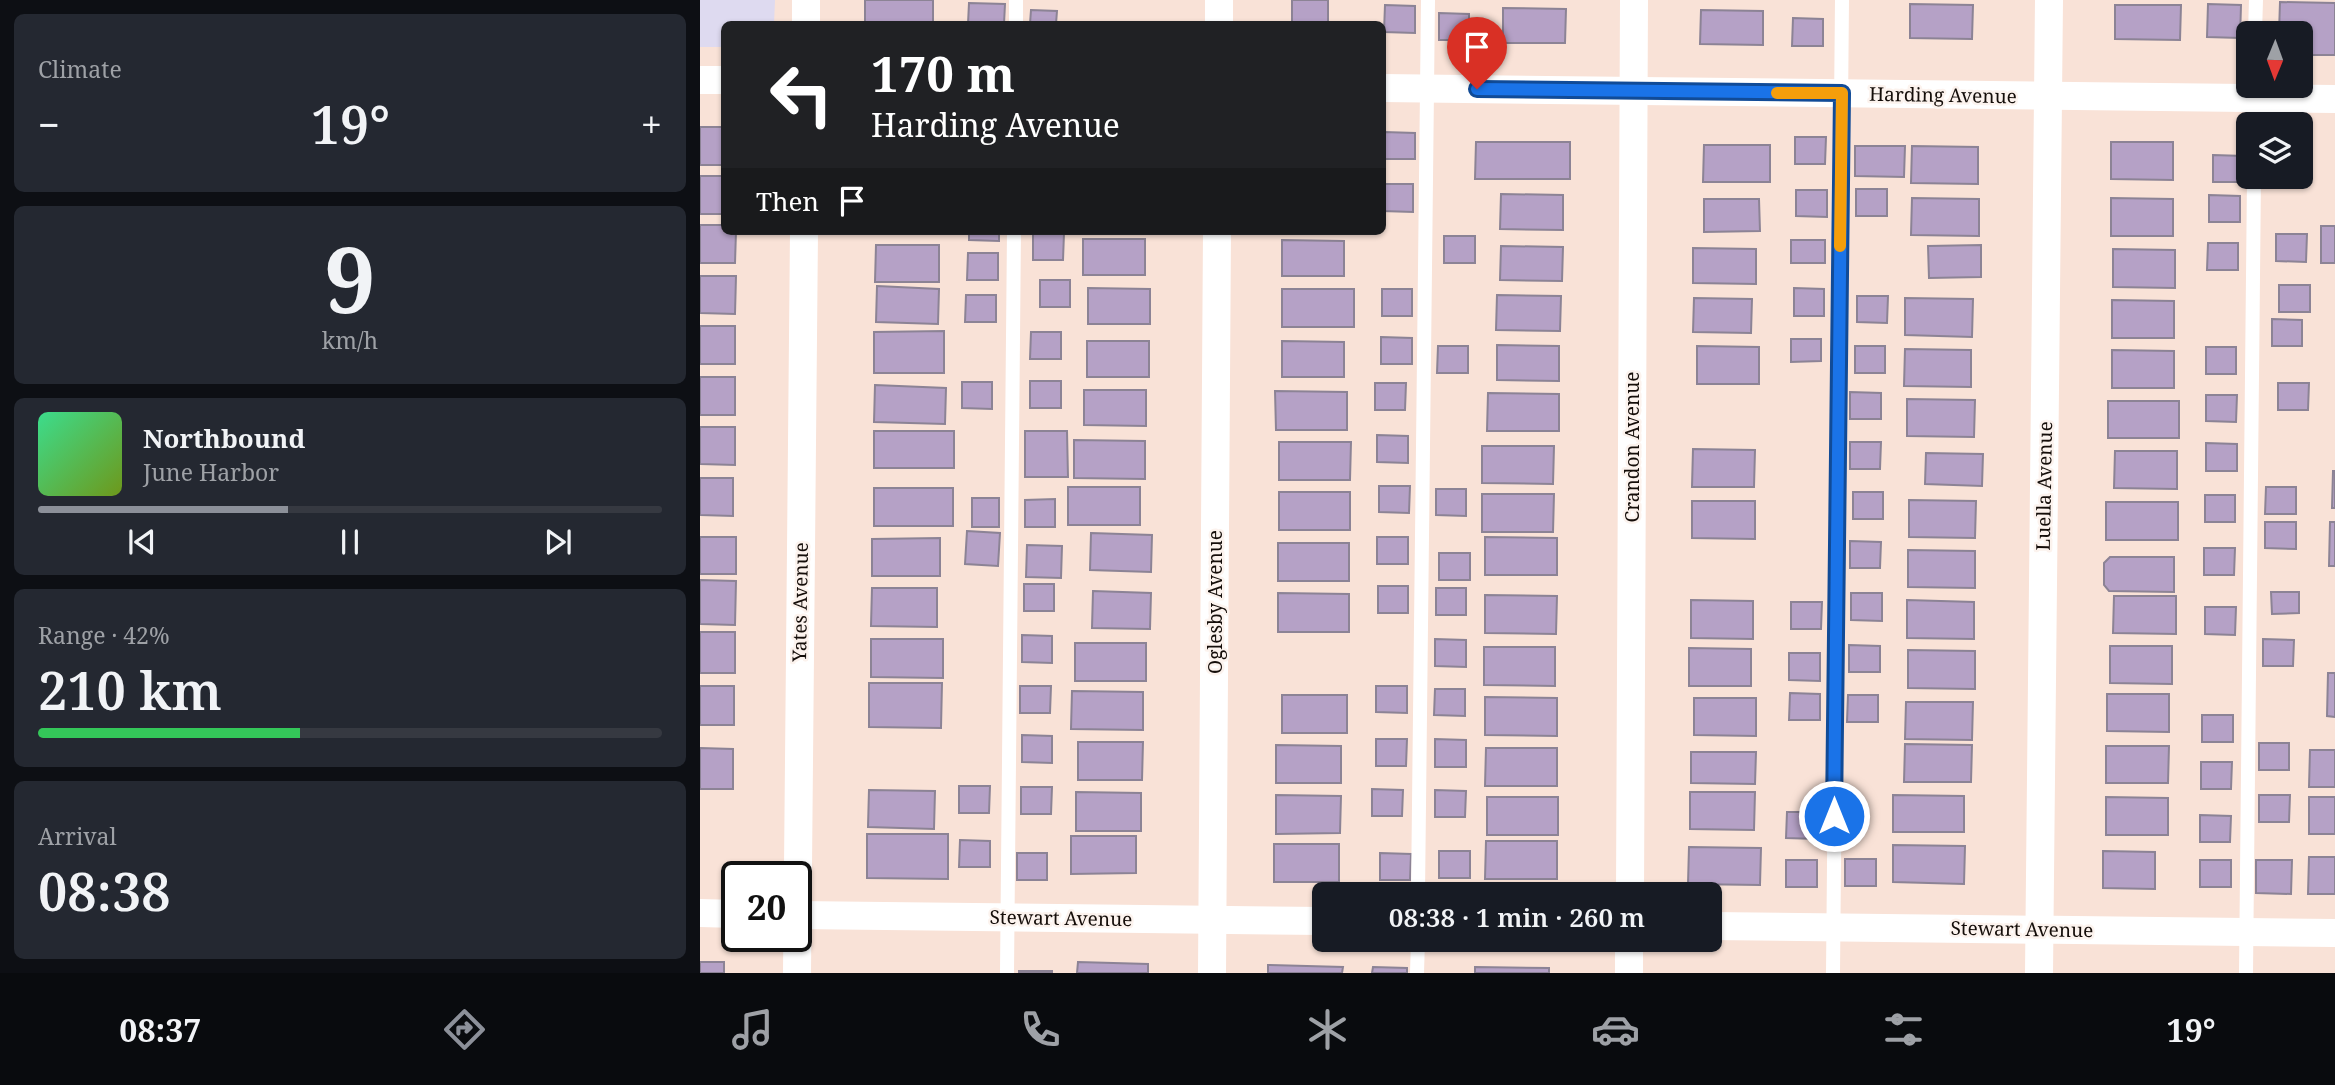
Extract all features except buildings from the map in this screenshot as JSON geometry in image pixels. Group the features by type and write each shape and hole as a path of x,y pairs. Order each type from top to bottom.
{"street":[{"path":"806,0 806,21"},
{"path":"1219,0 1219,21"},
{"name":"Crandon Avenue","path":"1630,882 1634,0"},
{"name":"Luella Avenue","path":"2039,973 2049,0"},
{"path":"700,80 721,80"},
{"name":"Harding Avenue","path":"1386,88 2048,96 2254,103 2335,99"},
{"name":"Yates Avenue","path":"798,861 804,235"},
{"name":"Oglesby Avenue","path":"1212,973 1217,235"},
{"path":"700,914 721,914"},
{"name":"Stewart Avenue","path":"812,915 1312,921"},
{"name":"Stewart Avenue","path":"1722,926 2335,933"},
{"name":"Yates Avenue","path":"797,952 797,973"},
{"path":"1629,952 1629,973"}],"lane":[{"path":"1016,0 1016,21"},
{"path":"1418,882 1428,0"},
{"path":"1833,973 1842,0"},
{"path":"2255,21 2256,0"},
{"path":"2246,973 2254,189"},
{"path":"1007,973 1014,235"},
{"path":"1417,973 1418,952"}],"shaded area":[{"path":"700,0 775,0 774,21 721,21 721,47 700,47"}],"slow traffic":[{"path":"1777,93 1842,93 1840,246"}],"route":[{"path":"1477,89 1842,93 1834,816"}]}
